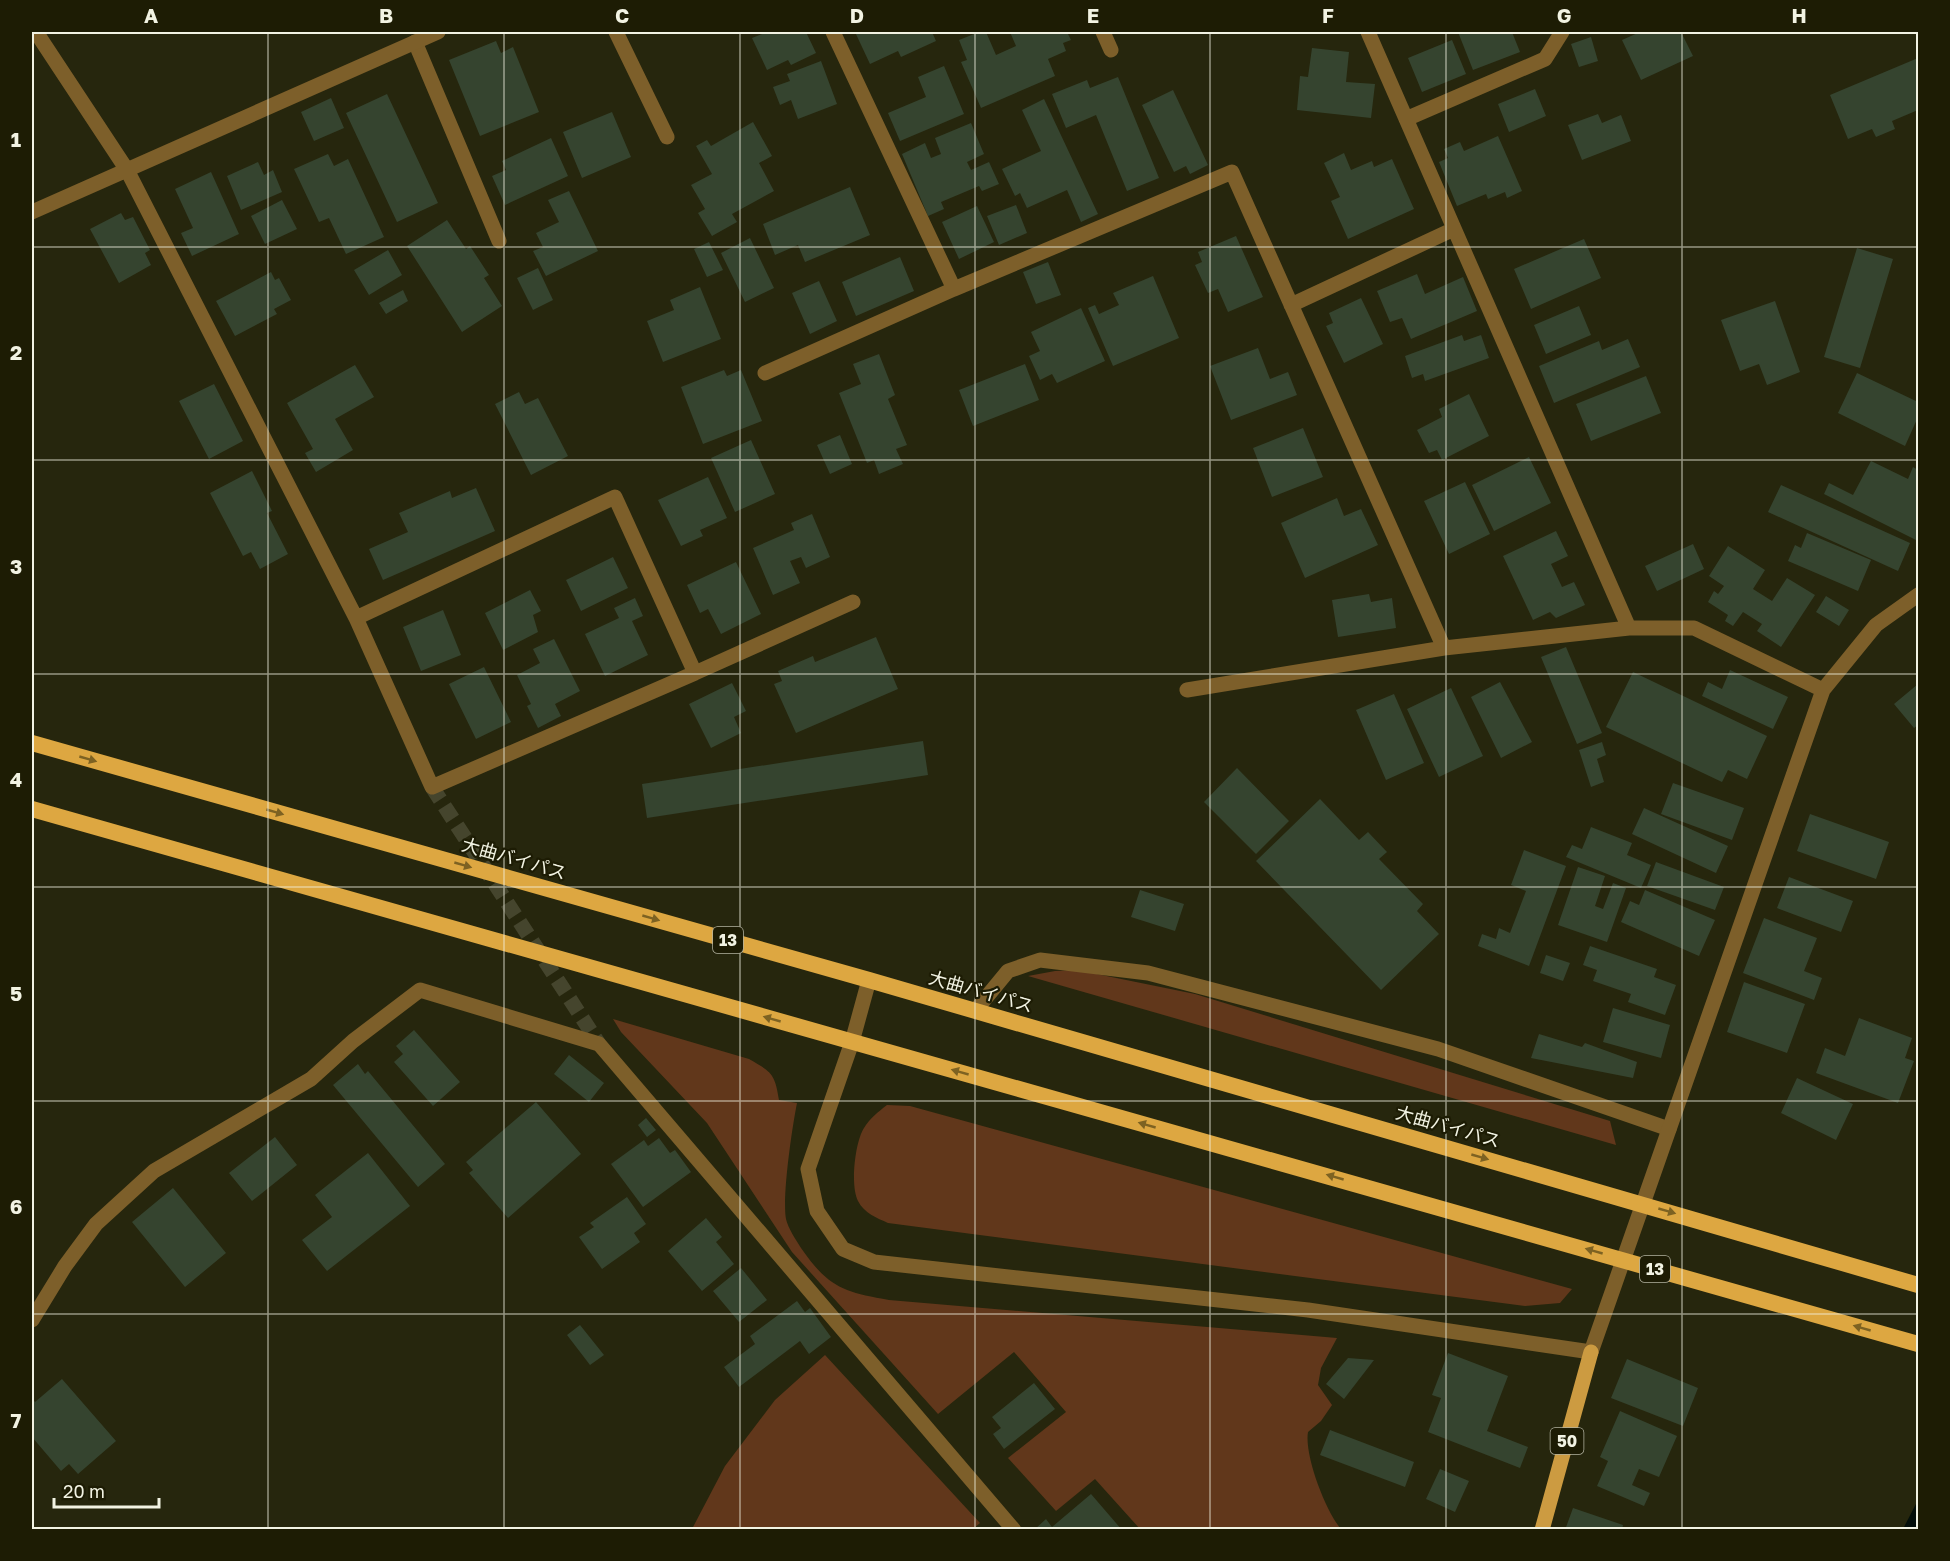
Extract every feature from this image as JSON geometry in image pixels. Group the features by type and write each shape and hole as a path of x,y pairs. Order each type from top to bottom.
{"highway":[{"name":"大曲バイパス","path":"32,743 869,980 1918,1285"},
{"name":"13","path":"32,809 1918,1344"}],"main road":[{"name":"50","path":"1542,1530 1591,1352"}],"street":[{"path":"36,32 127,170 356,618 432,787 695,674 853,602"},
{"path":"32,212 438,32"},
{"path":"616,32 667,137"},
{"path":"833,32 954,290"},
{"path":"1103,32 1112,50"},
{"path":"1368,32 1629,628"},
{"path":"1406,119 1545,59 1562,32"},
{"path":"415,42 499,242"},
{"path":"765,373 1232,172 1443,648"},
{"path":"1291,305 1454,229"},
{"path":"356,618 615,496 695,674"},
{"path":"869,980 852,1042 808,1169 817,1211 843,1249 874,1262 1308,1310 1591,1352 1824,690 1876,625 1918,595"},
{"path":"1187,690 1443,648 1629,628 1694,628 1824,690"},
{"path":"975,1011 1008,971 1040,960 1148,973 1438,1049 1669,1129"},
{"path":"32,1320 65,1266 96,1224 154,1171 311,1079 353,1041 420,990 599,1044 1014,1530"}],"shaded area":[{"path":"1077,970 1195,994 1610,1121 1616,1145 1028,976"},
{"path":"613,1019 749,1059 768,1071 774,1079 779,1100 797,1103 786,1179 786,1219 795,1238 811,1261 838,1286 860,1294 889,1300 1337,1338 1321,1368 1318,1385 1332,1405 1321,1421 1308,1432 1308,1442 1317,1483 1329,1510 1341,1529 1140,1529 1095,1479 1056,1511 1008,1458 1066,1412 1014,1352 938,1414 792,1252 707,1123 621,1032"},
{"path":"887,1105 910,1106 1572,1289 1560,1303 1525,1306 888,1223 864,1209 858,1201 854,1185 856,1153 861,1135 869,1121"},
{"path":"825,1355 980,1523 973,1529 692,1529 725,1466 775,1400"},
{"path":"1918,1500 1918,1529 1903,1529"}],"building":[{"path":"767,32 806,32 816,53 791,65 788,60 767,70 752,38"},
{"path":"855,32 932,32 936,41 901,57 898,51 870,64"},
{"path":"979,32 986,32 996,55 1016,46 1010,32 1067,32 1071,40 1063,43 1066,51 1048,59 1055,76 981,108 961,62 967,60 959,40"},
{"path":"1458,32 1512,32 1520,52 1473,70"},
{"path":"1640,32 1681,32 1693,56 1641,80 1622,40"},
{"path":"1591,37 1598,61 1579,67 1571,44"},
{"path":"1452,40 1466,74 1422,92 1408,58"},
{"path":"496,41 501,53 513,47 539,112 480,136 449,60"},
{"path":"1312,48 1349,52 1346,82 1375,84 1371,118 1297,110 1300,76 1308,77"},
{"path":"1918,58 1918,110 1892,121 1895,129 1876,137 1872,129 1848,139 1830,95"},
{"path":"821,61 837,104 798,119 791,100 780,105 773,87 790,81 787,74"},
{"path":"944,66 964,114 900,141 888,113 926,97 918,77"},
{"path":"1118,77 1159,178 1127,191 1096,115 1066,128 1052,94 1087,80 1090,88"},
{"path":"1535,89 1546,116 1509,132 1498,104"},
{"path":"1173,90 1208,165 1190,174 1186,166 1174,172 1142,105"},
{"path":"387,94 438,203 397,222 346,113"},
{"path":"331,98 344,128 314,141 301,112"},
{"path":"1044,99 1098,214 1081,222 1067,190 1027,208 1020,193 1015,196 1002,169 1041,151 1022,110"},
{"path":"612,112 631,157 582,178 563,132"},
{"path":"1598,114 1602,123 1621,115 1631,141 1582,160 1568,125"},
{"path":"753,122 772,156 759,163 774,191 732,214 737,222 712,236 698,213 705,209 691,185 712,174 696,146 707,140 711,146"},
{"path":"971,123 984,154 967,162 971,170 989,162 999,184 982,191 979,186 941,202 944,209 928,216 902,154 925,143 931,158 941,154 935,138"},
{"path":"1498,136 1522,191 1507,198 1505,192 1488,199 1486,194 1457,206 1439,162 1448,158 1444,149 1460,142 1464,151"},
{"path":"551,138 568,176 505,205 492,176 506,170 502,161"},
{"path":"1344,153 1351,170 1372,161 1374,167 1392,159 1414,209 1348,239 1331,201 1340,197 1324,163"},
{"path":"328,154 334,166 348,159 384,237 346,254 329,218 319,222 294,169"},
{"path":"258,162 264,175 273,170 282,192 241,210 227,176"},
{"path":"211,172 239,234 192,256 181,233 193,228 175,189"},
{"path":"850,187 870,235 805,262 798,245 775,255 763,224"},
{"path":"569,191 598,251 546,276 533,251 543,247 536,233 559,222 548,200"},
{"path":"282,200 297,229 265,244 251,216"},
{"path":"1016,205 1027,233 999,245 987,216"},
{"path":"977,206 994,242 959,259 942,222"},
{"path":"121,213 125,220 133,217 150,250 145,253 151,265 119,283 90,229"},
{"path":"447,220 466,249 470,246 489,275 484,278 502,306 462,332 407,246"},
{"path":"1236,236 1263,297 1228,312 1218,289 1208,293 1195,265 1202,262 1198,252"},
{"path":"750,238 774,288 745,302 721,253"},
{"path":"1584,239 1601,278 1531,309 1514,269"},
{"path":"709,242 723,270 707,277 694,249"},
{"path":"1857,248 1893,259 1860,368 1824,357"},
{"path":"388,250 402,275 369,295 354,270"},
{"path":"900,257 914,291 856,316 842,282"},
{"path":"1048,262 1061,295 1036,304 1023,272"},
{"path":"538,268 553,300 533,310 517,278"},
{"path":"271,272 275,280 279,278 291,300 274,309 277,314 235,336 216,301"},
{"path":"1417,274 1425,294 1463,277 1477,311 1411,339 1402,318 1390,322 1377,291"},
{"path":"1153,276 1179,338 1113,366 1088,308 1095,305 1099,314 1119,305 1113,293"},
{"path":"819,281 837,321 810,334 792,293"},
{"path":"700,287 721,339 663,362 647,321 674,310 670,300"},
{"path":"403,290 408,301 386,314 379,303"},
{"path":"1361,298 1383,344 1344,363 1326,326 1333,323 1329,313"},
{"path":"1775,301 1800,372 1767,385 1759,364 1740,371 1721,320"},
{"path":"1579,306 1591,335 1546,354 1534,325"},
{"path":"1081,308 1105,361 1057,383 1052,374 1040,380 1029,356 1040,351 1031,332"},
{"path":"1462,335 1464,341 1481,335 1489,358 1425,381 1423,374 1412,378 1405,356"},
{"path":"1628,339 1640,367 1554,403 1539,366 1599,341 1602,350"},
{"path":"1258,348 1270,379 1288,372 1297,395 1231,420 1210,366"},
{"path":"879,354 895,395 888,399 907,445 896,449 903,464 879,474 874,460 867,463 839,393 861,384 853,364"},
{"path":"1025,364 1039,400 973,426 959,390"},
{"path":"355,365 374,397 335,419 353,450 316,472 305,453 313,449 287,403"},
{"path":"724,370 727,376 741,370 762,421 703,444 681,387"},
{"path":"1857,373 1918,402 1918,417 1905,446 1838,413"},
{"path":"1646,376 1661,413 1591,441 1576,404"},
{"path":"214,384 243,441 209,459 179,401"},
{"path":"519,392 525,404 538,398 568,456 531,475 495,404"},
{"path":"1469,394 1489,436 1442,460 1437,450 1429,453 1417,430 1442,417 1439,409"},
{"path":"1303,428 1323,477 1272,497 1253,448"},
{"path":"840,435 852,464 830,474 817,445"},
{"path":"751,440 775,494 735,512 711,458"},
{"path":"1529,457 1551,503 1494,531 1472,485"},
{"path":"1871,461 1908,479 1913,467 1918,470 1918,541 1824,494 1829,483 1853,495"},
{"path":"252,471 272,511 267,513 288,554 260,569 251,552 243,556 210,493"},
{"path":"708,477 727,518 700,530 703,536 681,546 658,500"},
{"path":"1465,482 1490,534 1449,554 1424,501"},
{"path":"1781,485 1910,543 1898,571 1768,512"},
{"path":"476,488 495,531 383,580 369,549 408,532 399,513 450,491 452,498"},
{"path":"1337,498 1344,516 1361,509 1378,545 1305,578 1281,523"},
{"path":"812,514 830,557 806,568 801,557 790,561 800,583 773,595 753,548 794,530 791,523"},
{"path":"1556,531 1568,556 1551,564 1562,587 1574,582 1585,605 1556,618 1550,612 1533,620 1503,556"},
{"path":"1807,533 1871,560 1858,591 1788,561 1795,545 1801,548"},
{"path":"1693,544 1704,569 1657,591 1645,566"},
{"path":"1728,546 1765,570 1753,589 1772,601 1787,578 1815,595 1781,647 1757,631 1762,624 1743,612 1733,626 1725,621 1728,615 1708,602 1714,591 1718,594 1724,586 1709,576"},
{"path":"613,557 628,588 581,611 566,580"},
{"path":"736,562 761,614 721,634 708,609 700,613 687,585"},
{"path":"530,590 541,611 533,615 538,632 503,650 485,613"},
{"path":"1369,594 1371,602 1392,598 1396,628 1338,637 1332,600"},
{"path":"1826,596 1849,610 1839,626 1816,612"},
{"path":"635,598 643,616 632,621 648,655 605,676 585,634 619,618 614,608"},
{"path":"443,610 461,655 421,671 403,627"},
{"path":"876,637 898,689 796,733 774,684 782,681 778,671 813,656 815,662"},
{"path":"554,639 580,691 555,704 561,716 538,728 527,706 531,704 517,675 540,663 533,649"},
{"path":"1566,647 1602,733 1577,744 1541,657"},
{"path":"484,667 511,722 476,739 449,684"},
{"path":"1730,670 1788,697 1773,729 1702,696 1708,682 1722,689"},
{"path":"1633,672 1767,736 1747,779 1728,770 1722,782 1606,727"},
{"path":"1500,682 1532,742 1501,758 1471,697"},
{"path":"732,683 746,711 734,717 741,733 711,748 689,704"},
{"path":"1918,684 1918,725 1914,728 1894,704"},
{"path":"1451,688 1483,756 1439,777 1407,709"},
{"path":"1394,694 1424,763 1386,780 1356,710"},
{"path":"923,741 928,775 647,818 642,784"},
{"path":"1602,742 1606,755 1597,759 1604,782 1591,787 1579,750"},
{"path":"1237,768 1289,821 1256,854 1204,802"},
{"path":"1673,783 1744,808 1732,840 1661,814"},
{"path":"1320,799 1359,840 1368,832 1387,852 1379,859 1423,904 1417,911 1439,934 1381,990 1256,861"},
{"path":"1644,808 1728,846 1716,873 1632,834"},
{"path":"1810,814 1889,842 1876,879 1797,851"},
{"path":"1591,827 1632,843 1627,855 1651,865 1641,888 1566,857 1572,845 1582,849"},
{"path":"1524,850 1566,866 1529,966 1478,946 1482,934 1496,939 1499,928 1510,933 1526,891 1511,885"},
{"path":"1656,862 1724,887 1715,910 1647,886"},
{"path":"1578,867 1605,876 1595,906 1603,909 1613,883 1626,888 1607,942 1558,925"},
{"path":"1789,877 1853,901 1841,932 1777,908"},
{"path":"1140,890 1184,904 1175,931 1131,917"},
{"path":"1645,890 1715,920 1699,956 1621,922 1630,901 1639,905"},
{"path":"1764,918 1817,938 1804,971 1822,978 1814,1000 1743,973"},
{"path":"1590,946 1657,969 1654,977 1676,985 1665,1015 1628,1002 1631,994 1593,981 1597,970 1583,965"},
{"path":"1546,955 1570,963 1563,981 1540,973"},
{"path":"1744,982 1805,1004 1787,1053 1727,1032"},
{"path":"1613,1008 1670,1025 1661,1058 1603,1042"},
{"path":"1859,1018 1912,1038 1905,1058 1914,1061 1898,1103 1816,1073 1825,1048 1845,1056"},
{"path":"414,1030 460,1082 433,1106 394,1062 403,1054 396,1046"},
{"path":"1539,1034 1582,1047 1585,1043 1637,1062 1633,1078 1531,1058"},
{"path":"569,1055 604,1083 589,1102 554,1074"},
{"path":"358,1064 365,1074 368,1071 445,1164 418,1187 333,1085"},
{"path":"1797,1078 1853,1104 1836,1140 1781,1113"},
{"path":"536,1102 581,1154 508,1218 469,1173 473,1170 466,1162"},
{"path":"646,1118 656,1130 647,1137 638,1125"},
{"path":"275,1137 297,1165 252,1201 229,1173"},
{"path":"659,1138 670,1153 675,1150 691,1172 643,1207 611,1164 644,1140 648,1146"},
{"path":"368,1153 410,1206 327,1271 302,1240 332,1217 315,1195"},
{"path":"173,1188 226,1253 185,1287 132,1222"},
{"path":"627,1197 646,1224 634,1233 640,1242 602,1269 579,1237 594,1227 590,1223"},
{"path":"706,1218 722,1237 716,1242 734,1264 702,1291 668,1251"},
{"path":"741,1268 767,1300 739,1322 713,1291"},
{"path":"797,1301 805,1312 810,1308 831,1337 809,1354 800,1341 739,1387 724,1367 755,1344 750,1336"},
{"path":"580,1325 604,1355 590,1365 567,1335"},
{"path":"1448,1353 1508,1376 1487,1431 1528,1447 1520,1468 1428,1432 1441,1398 1432,1395"},
{"path":"1348,1358 1374,1360 1344,1399 1326,1384"},
{"path":"1627,1359 1698,1388 1683,1426 1611,1398"},
{"path":"62,1379 116,1441 78,1474 69,1464 61,1471 32,1437 32,1398 35,1402"},
{"path":"1034,1383 1055,1409 1004,1449 993,1434 1001,1428 992,1417"},
{"path":"1620,1411 1677,1436 1659,1477 1639,1469 1632,1485 1650,1493 1644,1506 1597,1486 1608,1461 1600,1457"},
{"path":"1330,1430 1414,1462 1405,1487 1320,1455"},
{"path":"1440,1469 1469,1481 1455,1512 1426,1499"},
{"path":"1091,1494 1122,1530 1034,1530 1046,1519 1052,1527"},
{"path":"1573,1508 1623,1525 1622,1530 1565,1530"}],"tunnel":[{"path":"432,787 599,1044"}]}
